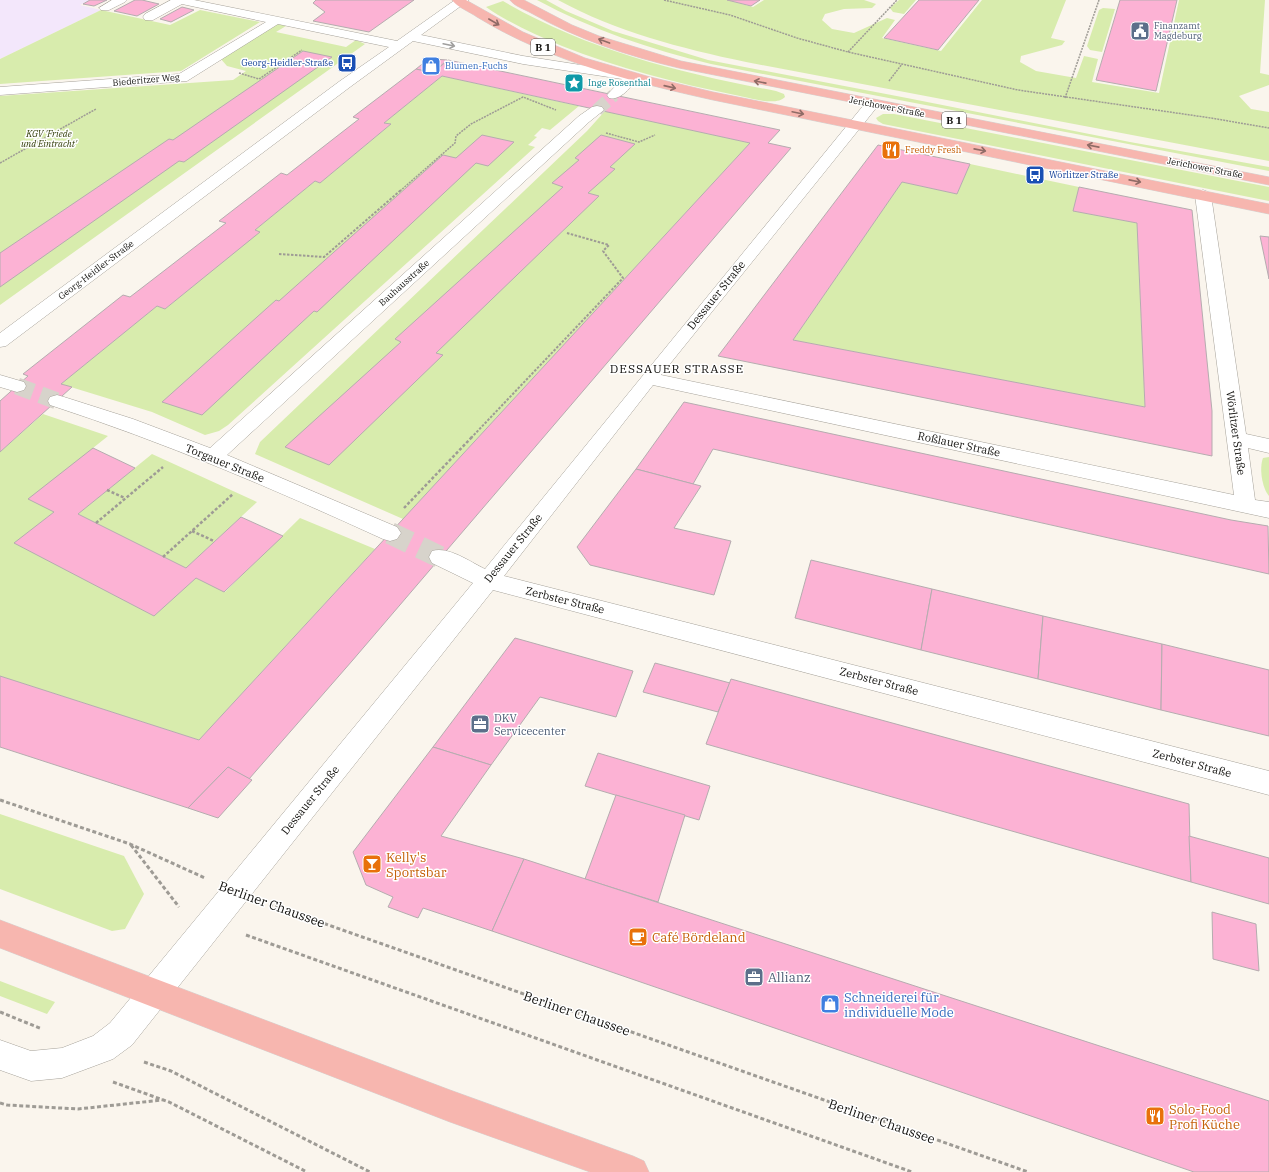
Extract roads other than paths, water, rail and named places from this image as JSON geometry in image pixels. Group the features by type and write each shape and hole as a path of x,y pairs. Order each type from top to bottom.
{"main road":[{"name":"Jerichower Straße","path":"516,0 573,30 659,59 717,73 1269,181"},
{"name":"B 1","path":"461,1 503,27 535,44 586,63 632,77 692,92 1269,209"},
{"path":"0,934 450,1106 633,1172"}],"street":[{"path":"105,8 121,0"},
{"path":"149,17 178,0 398,46"},
{"name":"Georg-Heidler-Straße","path":"0,342 398,46 461,1"},
{"name":"Biederitzer Weg","path":"0,91 182,78 277,20"},
{"path":"411,37 523,60 632,77"},
{"path":"614,95 632,77"},
{"name":"Dessauer Straße","path":"0,1055 31,1066 62,1063 102,1048 121,1034 488,580 649,378 872,104"},
{"name":"Bauhausstraße","path":"212,457 584,119 597,110"},
{"name":"Wörlitzer Straße","path":"1203,195 1246,505"},
{"name":"Roßlauer Straße","path":"649,378 1269,510"},
{"name":"Torgauer Straße","path":"57,401 101,414 187,447 342,510 387,532"},
{"path":"1237,439 1269,446"},
{"path":"440,557 488,580"},
{"name":"Zerbster Straße","path":"488,580 1269,783"}],"tunnel":[{"path":"597,110 614,95"},
{"path":"17,386 57,401"},
{"path":"390,533 440,557"}],"place":[{"name":"Finanzamt Magdeburg","path":"1140,31"},
{"name":"Georg-Heidler-Straße","path":"347,63"},
{"name":"Blumen-Fuchs","path":"431,66"},
{"name":"Inge Rosenthal","path":"574,83"},
{"name":"Freddy Fresh","path":"891,150"},
{"name":"Wörlitzer Straße","path":"1035,175"},
{"name":"DKV Servicecenter","path":"480,724"},
{"name":"Kelly's Sportsbar","path":"372,864"},
{"name":"Café Bördeland","path":"638,937"},
{"name":"Allianz","path":"754,977"},
{"name":"Schneiderei für individuelle Mode","path":"830,1004"},
{"name":"Solo-Food Profi Küche","path":"1155,1116"}],"district":[{"name":"DESSAUER STRASSE","path":"677,369"}],"park label":[{"name":"KGV 'Friede und Eintracht'","path":"49,140"}]}
